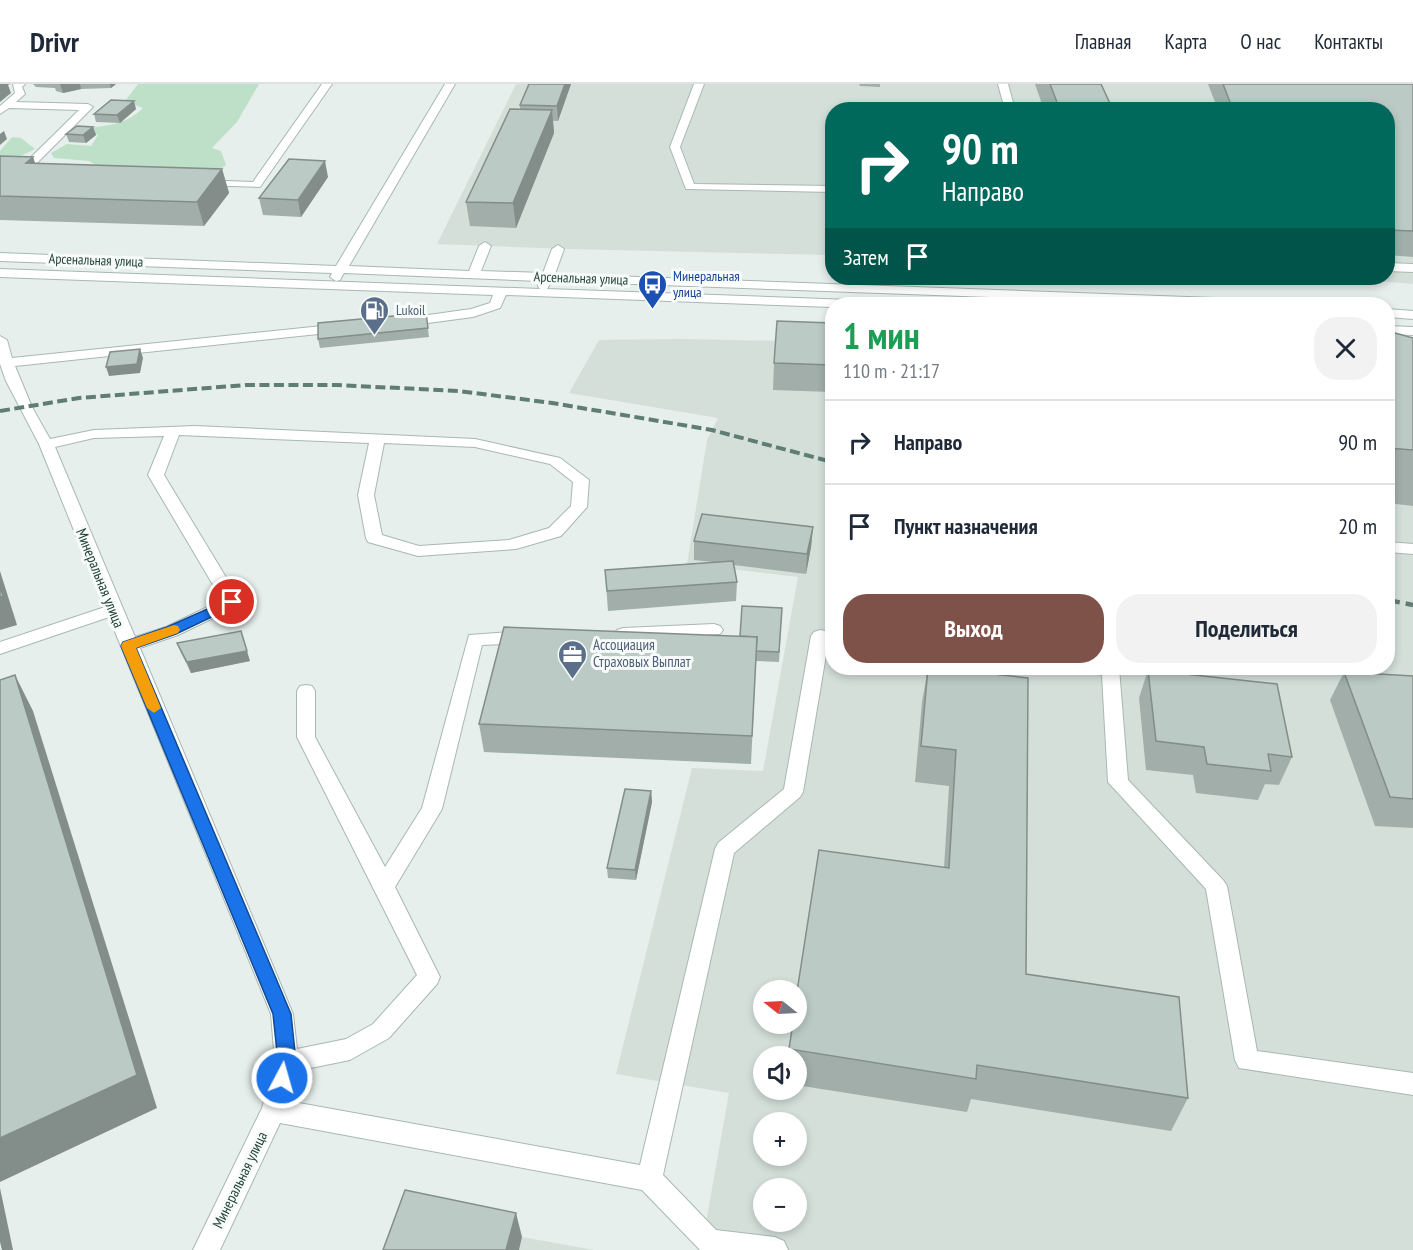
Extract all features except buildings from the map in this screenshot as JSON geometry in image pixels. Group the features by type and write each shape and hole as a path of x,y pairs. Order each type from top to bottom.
{"street":[{"path":"4,108 20,94 17,86 20,84"},
{"path":"186,183 256,185 327,84"},
{"path":"331,286 450,84"},
{"path":"699,84 675,147 690,187 825,189"},
{"path":"1003,84 1008,102"},
{"path":"4,108 88,107 23,171"},
{"path":"474,274 485,246"},
{"path":"542,294 558,249"},
{"name":"Арсенальная улица","path":"0,257 1086,297"},
{"path":"0,287 6,273 25,258"},
{"path":"1395,267 1413,268"},
{"name":"Арсенальная улица","path":"6,273 825,303"},
{"path":"397,322 473,313 495,305 501,292"},
{"path":"1395,314 1413,315"},
{"path":"2,353 361,326"},
{"path":"1395,331 1413,332"},
{"name":"Минеральная улица","path":"2,353 7,386 22,404 46,444 282,1014 287,1062 274,1110 206,1250"},
{"path":"46,444 94,434 195,430 475,443 555,460 581,480 579,507 555,532 510,545 418,552 374,538 366,495 377,440"},
{"path":"128,646 172,631 232,602 156,475 172,431"},
{"path":"1395,547 1413,549"},
{"path":"0,648 113,610"},
{"path":"606,634 714,630"},
{"path":"384,886 432,808 475,639 547,636"},
{"path":"649,1179 725,849 793,792 820,636 825,637"},
{"path":"1111,675 1118,782 1216,886 1247,1060 1413,1084"},
{"path":"287,1062 350,1049 381,1031 429,977 306,737 306,691"},
{"path":"274,1110 649,1179 710,1242 775,1250"}],"shaded area":[{"path":"516,84 1413,84 1413,284 1395,283 1395,102 825,102 825,255 437,244"},
{"path":"599,340 825,342 825,675 1395,675 1395,360 1413,361 1413,1250 701,1250 729,1093 616,1074 692,768 763,771 798,577 687,564 707,440 718,418 569,393"},
{"path":"522,1237 594,1250 519,1250"}],"green space":[{"path":"138,84 259,84 237,122 212,148 221,151 226,165 218,171 102,169 89,161 54,158 51,153 67,144 91,146 98,135 89,132 89,128 118,123 143,108 125,101"},
{"path":"12,137 21,138 35,149 21,156 0,156 0,151"}],"railway":[{"path":"0,411 79,398 246,385 337,385 459,391 552,403 712,430 825,460"},
{"path":"1395,601 1413,605"}],"slow traffic":[{"path":"154,708 128,646 174,630"}],"place":[{"name":"Минеральная улица","path":"652,310"},
{"name":"Lukoil","path":"375,336"},
{"name":"Ассоциация Страховых Выплат","path":"572,680"}],"route":[{"path":"232,602 172,631 128,646 282,1014 287,1062 282,1078"}]}
